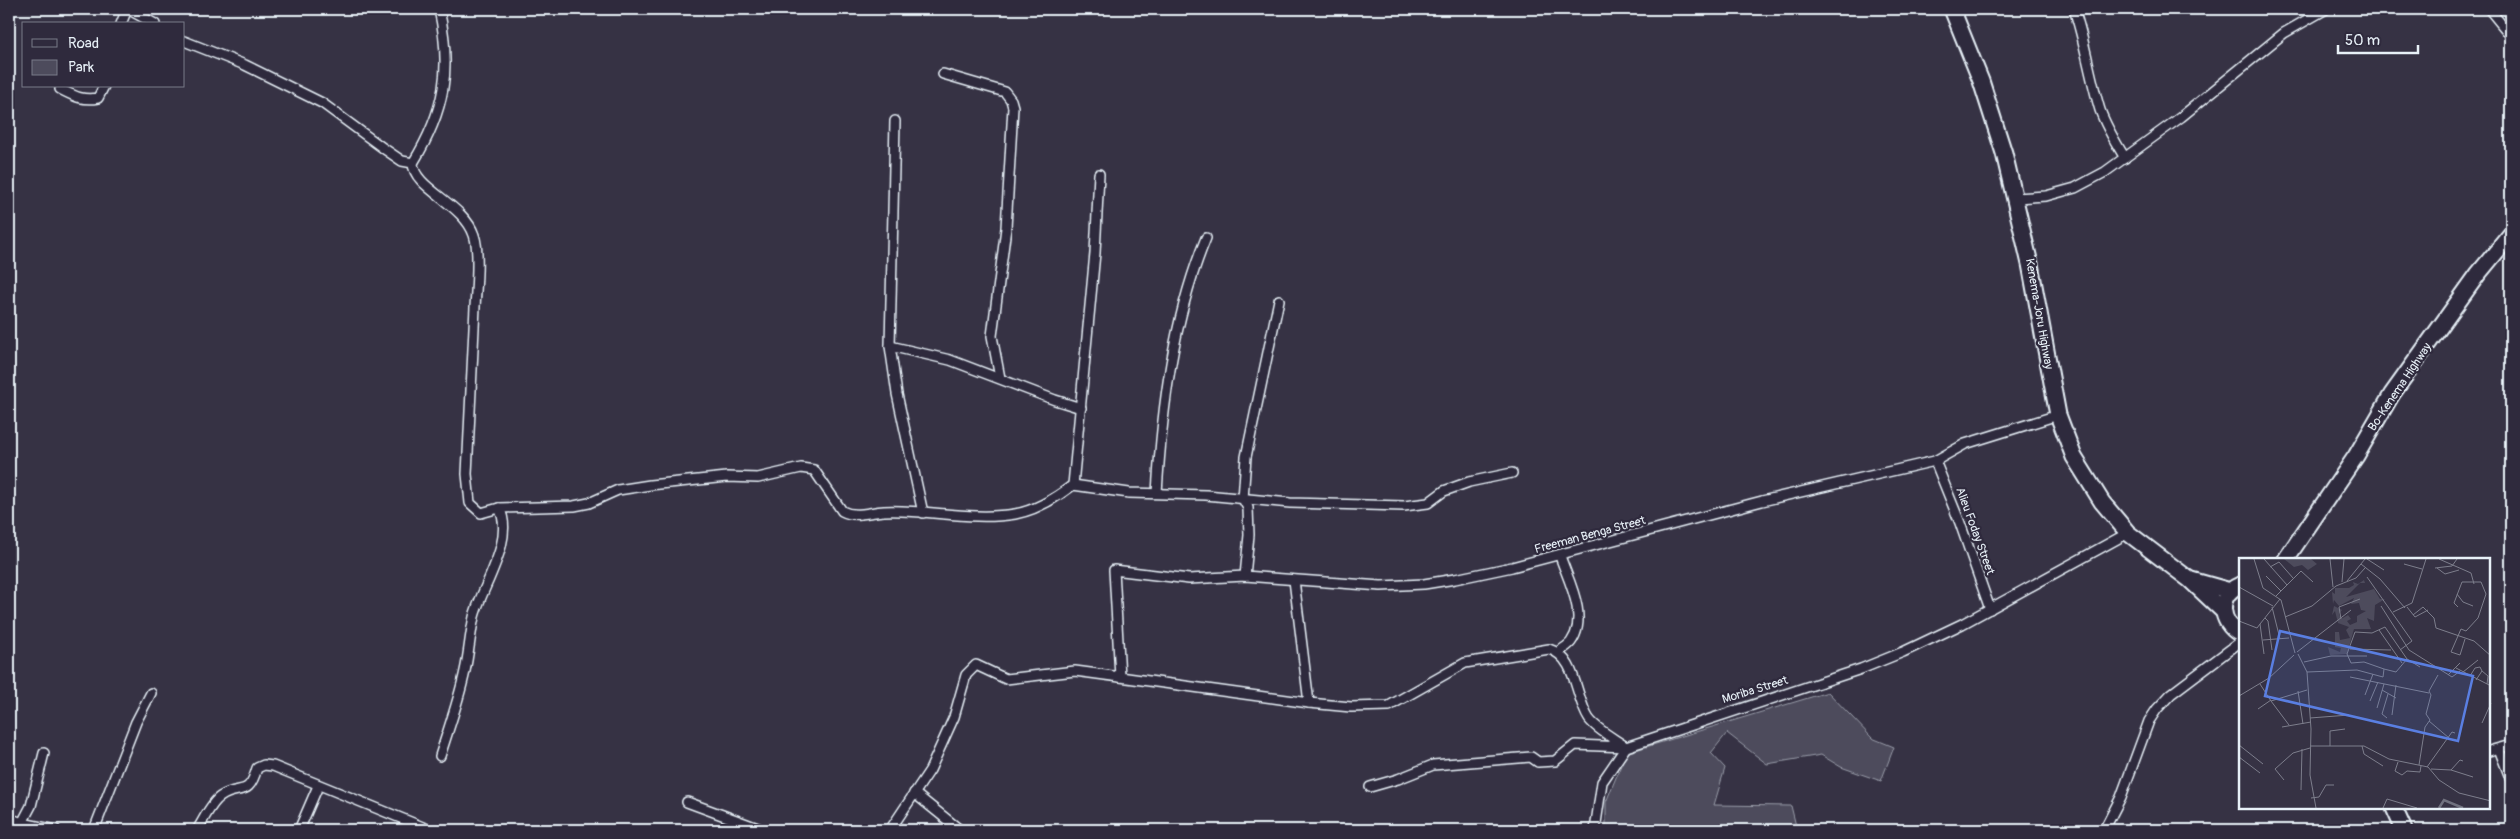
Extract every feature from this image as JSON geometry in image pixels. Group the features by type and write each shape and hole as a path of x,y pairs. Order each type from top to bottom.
{"highway":[{"name":"Kenema-Joru Highway","path":"1952,9 1984,90 2016,198 2058,415 2074,457 2087,479 2128,533 2190,580 2223,611 2227,624 2239,633"},
{"name":"Bo-Kenema Highway","path":"2287,558 2294,544 2356,456 2392,394 2478,274 2511,234"},
{"name":"Bo-Kenema Highway","path":"2279,558 2294,544"},
{"name":"Kenema-Joru Highway","path":"2190,580 2235,588"},
{"path":"2223,611 2223,604 2235,588"},
{"path":"2394,809 2404,830"}],"street":[{"path":"123,22 128,9 151,22"},
{"path":"439,9 446,79 435,123 413,163 414,175 455,207 475,235 475,293 468,491 470,503 481,513 499,508 574,506 589,503 618,490 727,477 758,478 801,468 814,470 842,511 850,515 884,511 965,516 1015,514 1054,499 1073,485 1129,493 1206,495 1290,504 1404,506 1428,503 1444,492 1469,482 1512,473"},
{"path":"2074,9 2086,47 2101,111 2126,158"},
{"path":"2016,198 2046,196 2075,188 2106,172 2181,117 2284,33 2326,9"},
{"path":"2489,9 2511,36"},
{"path":"185,41 245,65 322,103 402,161 413,163"},
{"path":"943,74 1005,92 1011,100 1006,228 992,336 1000,378"},
{"path":"60,89 78,99 89,100 98,98 103,88"},
{"path":"895,121 890,346 897,394 923,513"},
{"path":"1073,485 1095,253 1099,174"},
{"path":"1157,493 1160,430 1169,372 1188,290 1206,238"},
{"path":"1245,576 1249,535 1248,508 1243,500 1247,448 1279,300"},
{"path":"890,346 950,360 1000,378 1029,391 1081,408"},
{"name":"Freeman Benga Street","path":"1120,676 1114,570 1189,579 1245,576 1381,586 1424,584 1560,556 1762,501 1935,461 1965,444 2058,415"},
{"name":"Alieu Foday Street","path":"1935,461 1990,609"},
{"path":"440,756 460,693 474,615 498,558 503,523 503,515 499,508"},
{"name":"Moriba Street","path":"1370,787 1398,779 1433,765 1531,758 1538,762 1555,761 1575,745 1626,747 1861,669 1903,652 1990,609 2128,533"},
{"path":"1559,652 1571,642 1578,622 1578,610 1560,556"},
{"path":"1294,580 1309,703"},
{"path":"2104,830 2121,797 2149,722 2156,709 2171,694 2239,643"},
{"path":"890,830 930,770 954,718 966,675 976,665 1006,679 1075,671 1351,708 1389,706 1465,663 1549,649 1559,652 1567,664 1582,708 1591,722 1626,747 1602,782 1593,830"},
{"path":"94,830 136,722 151,693"},
{"path":"2490,751 2511,745"},
{"path":"2499,749 2511,780"},
{"path":"22,823 31,806 44,753"},
{"path":"197,830 218,798 230,792 245,789 253,783 257,768 264,765 273,766 318,786 430,830"},
{"path":"299,830 318,786"},
{"path":"914,793 960,830"},
{"path":"687,802 763,830"},
{"path":"9,818 22,823 56,830"}],"green space":[{"path":"1828,692 1872,738 1894,747 1881,781 1841,767 1821,755 1767,764 1727,733 1711,753 1725,768 1714,805 1791,806 1797,830 1606,830 1606,802 1626,753"}]}
